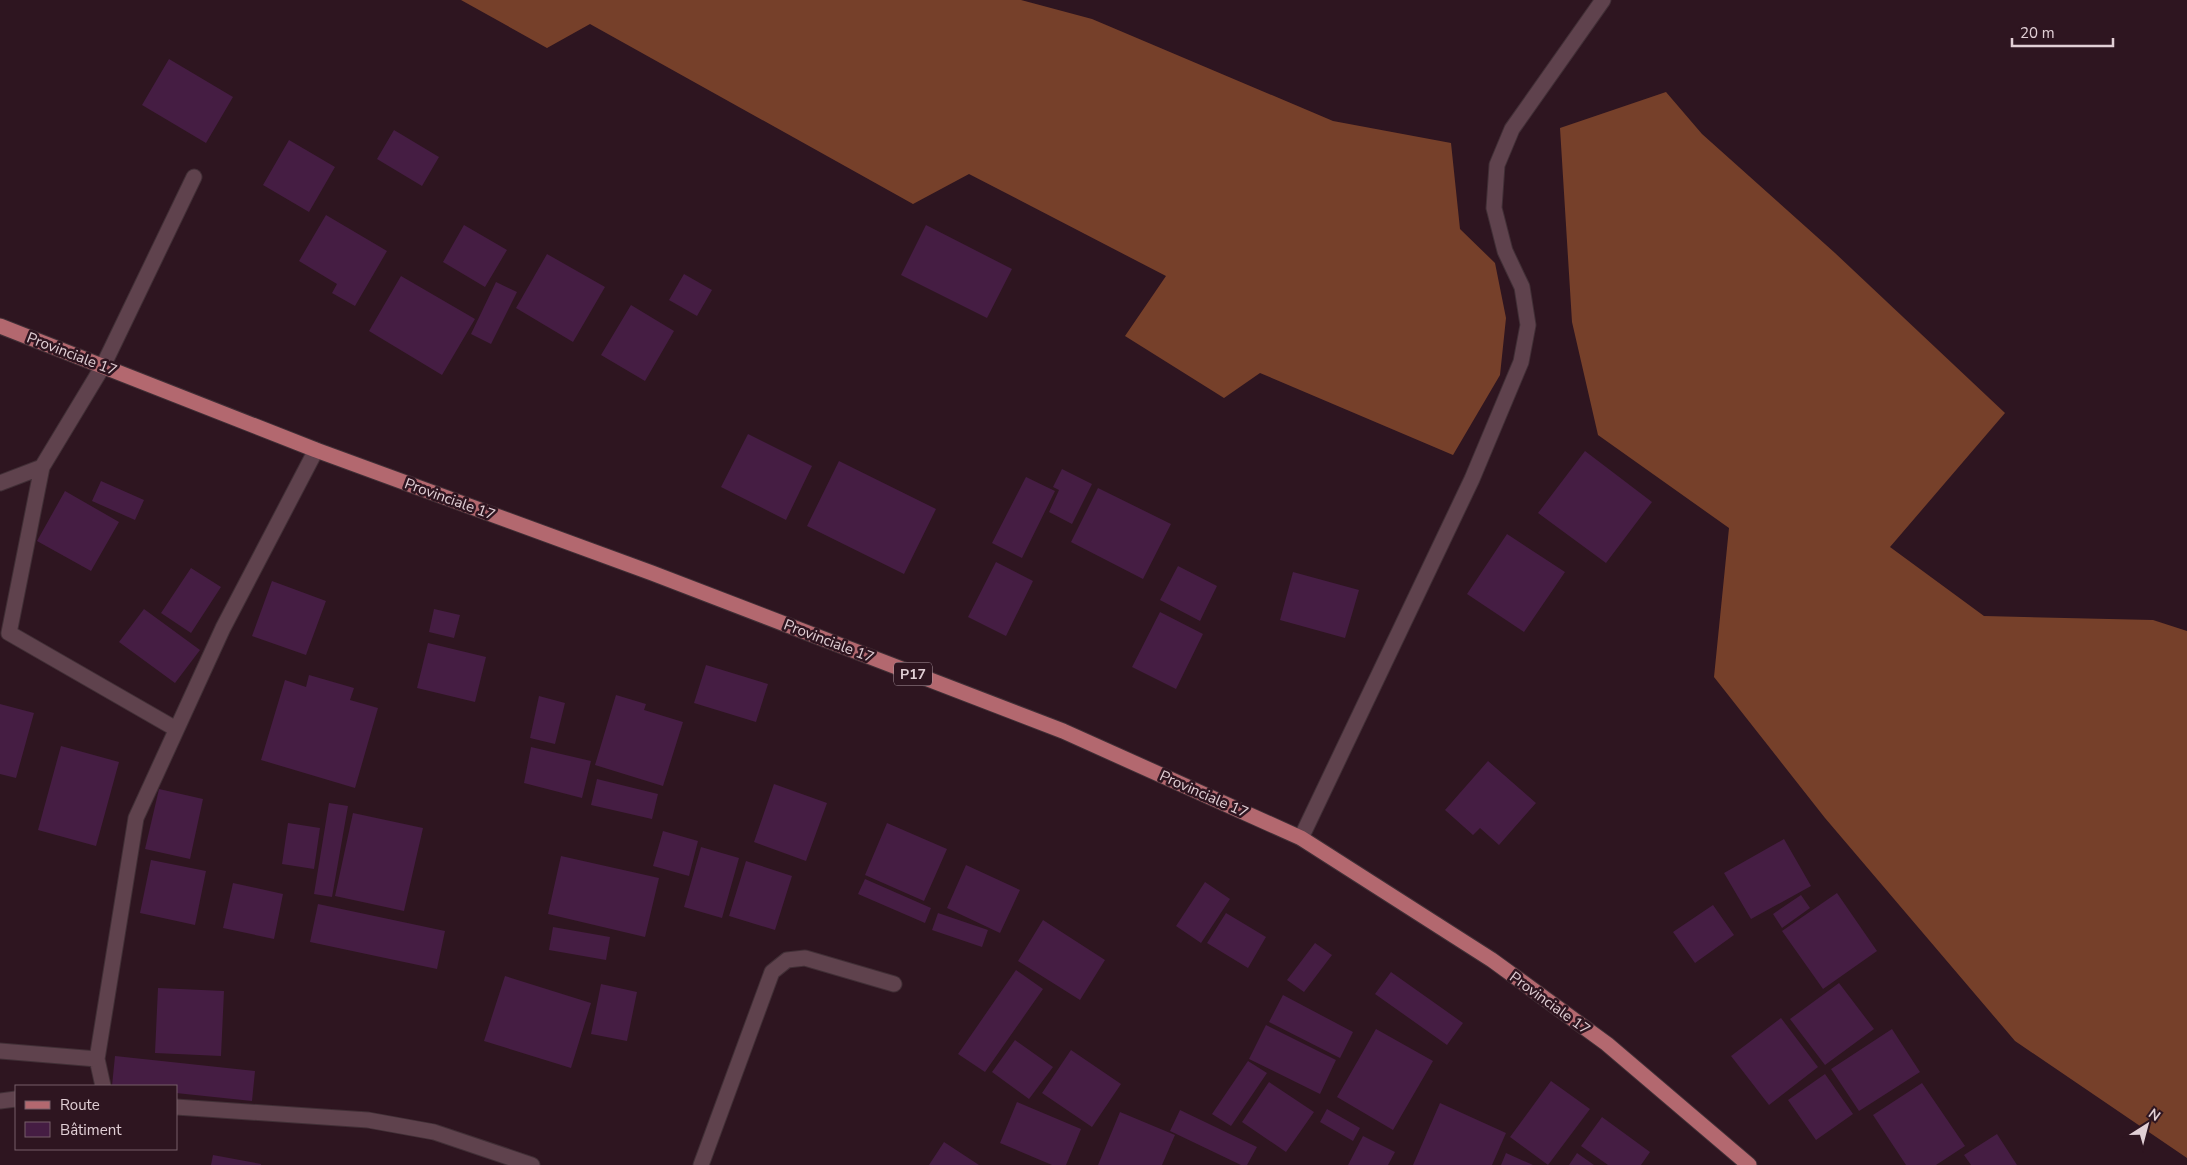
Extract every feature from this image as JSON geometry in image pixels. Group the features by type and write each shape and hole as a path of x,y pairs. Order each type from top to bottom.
{"main road":[{"name":"Provinciale 17","path":"0,326 316,450 652,573 1063,732 1301,838 1492,960 1607,1044 1749,1165"}],"street":[{"path":"1301,838 1472,479 1521,362 1528,325 1522,287 1505,251 1494,208 1497,165 1512,130 1603,0"},
{"path":"176,729 9,633 42,466 103,366 194,177"},
{"path":"100,1085 97,1059 136,818 223,628 316,450"},
{"path":"0,482 42,466"},
{"path":"701,1165 772,972 787,960 805,958 894,984"},
{"path":"0,1051 97,1059"},
{"path":"0,1101 15,1099"},
{"path":"178,1107 368,1120 434,1132 532,1165"}],"shaded area":[{"path":"461,0 1021,0 1092,19 1333,121 1451,143 1460,229 1495,263 1506,318 1500,375 1453,455 1260,373 1224,398 1125,336 1166,276 969,174 913,204 590,24 547,48"},
{"path":"1666,92 1702,134 1835,253 2005,413 1890,547 1984,616 2153,620 2187,631 2187,1158 2015,1041 1825,818 1714,677 1729,528 1598,435 1572,322 1560,128"}],"building":[{"path":"169,59 233,97 206,143 142,105"},
{"path":"394,130 439,157 422,186 377,159"},
{"path":"289,140 335,167 309,212 263,185"},
{"path":"326,215 387,251 355,306 332,293 337,284 299,261"},
{"path":"464,225 507,250 485,287 443,262"},
{"path":"926,225 1012,269 987,318 901,275"},
{"path":"547,254 605,287 573,342 516,308"},
{"path":"684,274 712,290 697,316 669,300"},
{"path":"401,276 475,319 442,375 369,331"},
{"path":"496,282 517,292 491,344 471,334"},
{"path":"631,305 674,331 645,381 601,355"},
{"path":"748,434 812,466 786,520 721,487"},
{"path":"1585,451 1652,502 1606,563 1538,513"},
{"path":"839,461 936,509 904,574 807,526"},
{"path":"1062,469 1092,484 1072,524 1049,512 1059,490 1053,487"},
{"path":"1026,477 1055,491 1022,558 992,543"},
{"path":"101,481 144,500 135,520 92,501"},
{"path":"1098,488 1171,524 1143,579 1071,542"},
{"path":"65,491 119,522 91,571 37,541"},
{"path":"1507,534 1565,572 1524,632 1467,594"},
{"path":"996,562 1033,581 1006,636 968,617"},
{"path":"1178,566 1217,586 1200,621 1160,600"},
{"path":"191,568 221,587 191,633 161,613"},
{"path":"1293,572 1359,590 1345,638 1280,620"},
{"path":"272,581 326,601 306,655 252,636"},
{"path":"144,609 200,650 175,683 119,642"},
{"path":"434,609 460,615 454,638 429,632"},
{"path":"1160,612 1203,634 1176,689 1132,667"},
{"path":"428,643 486,657 475,702 417,688"},
{"path":"706,665 768,684 756,722 694,703"},
{"path":"309,675 354,688 350,700 378,708 355,788 261,760 285,680 306,687"},
{"path":"616,695 646,704 644,710 683,722 663,786 595,765"},
{"path":"539,696 565,703 555,744 530,738"},
{"path":"0,704 34,713 16,778 0,774"},
{"path":"61,746 119,762 96,846 38,830"},
{"path":"531,747 591,761 582,798 524,783"},
{"path":"1488,761 1536,803 1499,845 1480,828 1473,835 1445,810"},
{"path":"597,779 658,794 652,819 591,805"},
{"path":"774,784 827,803 806,861 754,842"},
{"path":"159,789 203,799 190,859 145,849"},
{"path":"329,803 348,806 332,897 314,894"},
{"path":"353,813 423,828 404,911 335,896"},
{"path":"288,823 320,828 314,869 282,864"},
{"path":"887,823 947,849 924,901 865,875"},
{"path":"663,831 698,841 689,876 653,866"},
{"path":"1784,839 1811,886 1751,919 1724,873"},
{"path":"701,847 739,858 722,918 684,907"},
{"path":"561,856 659,878 645,937 548,914"},
{"path":"151,860 206,871 195,925 140,913"},
{"path":"746,861 792,876 775,930 729,916"},
{"path":"966,865 1020,890 1000,933 947,908"},
{"path":"865,879 931,908 925,923 858,894"},
{"path":"1205,882 1230,899 1201,943 1176,926"},
{"path":"233,883 283,894 274,939 223,928"},
{"path":"1837,893 1877,951 1823,989 1782,931"},
{"path":"1801,895 1810,908 1782,928 1773,914"},
{"path":"318,904 445,931 437,969 310,942"},
{"path":"1713,905 1734,935 1695,963 1673,932"},
{"path":"938,913 988,930 982,947 932,930"},
{"path":"1226,913 1266,937 1248,968 1207,943"},
{"path":"1043,920 1105,960 1080,1000 1018,961"},
{"path":"553,927 610,937 606,960 549,950"},
{"path":"1315,943 1332,955 1304,992 1287,980"},
{"path":"1016,970 1043,989 985,1072 958,1054"},
{"path":"1391,972 1463,1023 1447,1045 1375,994"},
{"path":"505,976 591,1003 571,1068 484,1041"},
{"path":"1839,983 1874,1029 1825,1065 1790,1019"},
{"path":"601,984 637,992 627,1041 591,1034"},
{"path":"158,988 224,991 221,1056 155,1053"},
{"path":"1283,995 1353,1032 1340,1058 1269,1022"},
{"path":"1781,1018 1818,1067 1769,1105 1731,1056"},
{"path":"1266,1025 1336,1060 1320,1094 1249,1059"},
{"path":"1376,1029 1433,1061 1393,1130 1337,1097"},
{"path":"1892,1029 1920,1072 1859,1111 1831,1069"},
{"path":"1015,1040 1053,1067 1029,1099 992,1072"},
{"path":"1071,1050 1121,1084 1092,1127 1042,1093"},
{"path":"115,1056 255,1071 252,1101 178,1093 178,1085 112,1085"},
{"path":"1248,1061 1267,1073 1231,1126 1212,1114"},
{"path":"1825,1074 1853,1114 1816,1140 1788,1100"},
{"path":"1551,1081 1590,1109 1548,1165 1510,1137"},
{"path":"1269,1082 1314,1112 1286,1152 1242,1122"},
{"path":"1922,1083 1965,1146 1936,1165 1906,1165 1873,1115"},
{"path":"1017,1102 1081,1129 1066,1165 1052,1165 1000,1143"},
{"path":"1440,1103 1506,1133 1492,1165 1413,1165"},
{"path":"1327,1109 1360,1128 1353,1141 1320,1122"},
{"path":"1180,1110 1257,1147 1247,1165 1241,1165 1170,1131"},
{"path":"1120,1112 1175,1135 1162,1165 1098,1165"},
{"path":"1602,1117 1650,1152 1641,1165 1608,1165 1581,1146"},
{"path":"1997,1134 2017,1165 1971,1165 1964,1155"},
{"path":"1363,1136 1395,1152 1388,1165 1348,1165"},
{"path":"944,1142 979,1165 929,1165"},
{"path":"1506,1153 1533,1165 1501,1165"},
{"path":"1577,1153 1594,1165 1569,1165"},
{"path":"213,1155 261,1164 261,1165 211,1165"}]}
